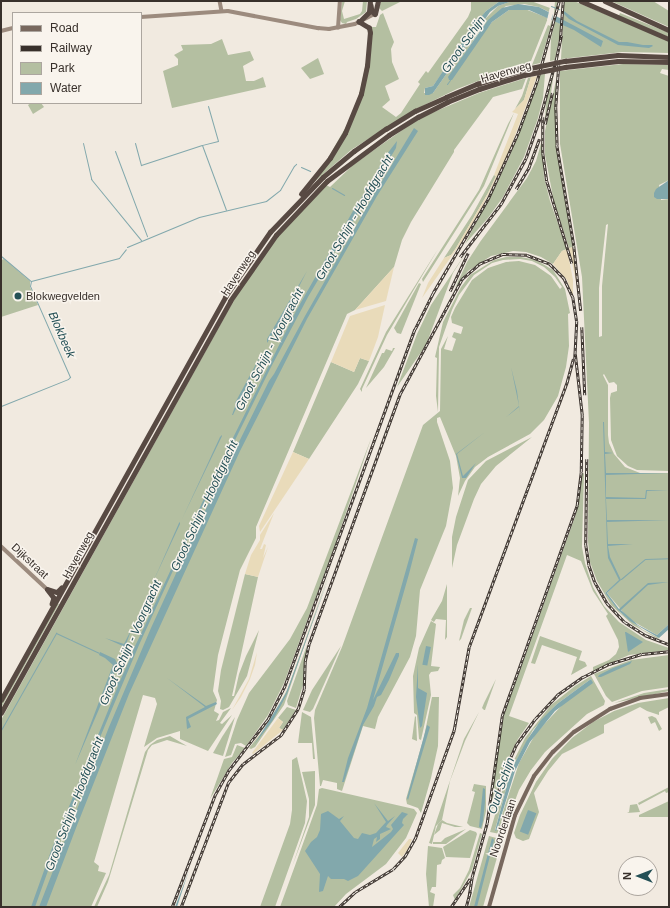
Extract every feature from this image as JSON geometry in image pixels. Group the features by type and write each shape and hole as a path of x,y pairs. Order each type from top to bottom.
{"highway":[{"path":"371,1 372,9 375,14"},
{"path":"270,232 330,158 351,120 364,81 370,40 369,28 359,22 369,12 371,1"},
{"path":"375,14 378,1"},
{"path":"581,1 669,39"},
{"path":"605,1 669,30"},
{"name":"Havenweg","path":"1,700 225,297 270,232 323,177 354,151 386,129 416,111 477,84 565,61 613,56 669,57"},
{"name":"Havenweg","path":"1,713 230,301 276,235 327,181 389,135 418,117 448,102 480,89 524,76 565,67 625,61 669,62"},
{"path":"47,589 54,592 59,591 82,550 96,530"},
{"path":"28,650 54,600 53,595 47,589"}],"main road":[{"path":"220,1 222,11"},
{"path":"338,28 340,1"},
{"path":"142,17 222,11 318,28 338,28 359,22 375,14"},
{"path":"1,31 12,28"},
{"name":"Dijkstraat","path":"1,546 47,589"},
{"name":"Noorderlaan","path":"489,907 515,815 534,776 553,752 574,732 610,709 640,698 669,694"}],"green space":[{"path":"342,1 345,1 342,11 344,19 360,14 362,11 363,1 367,1 366,12 356,19 347,22 346,24 342,23 340,20"},
{"path":"381,1 402,1 382,11 379,8"},
{"path":"471,1 500,1 486,11 433,86 425,88 424,93 433,93 485,19 498,6 509,2 531,1 550,8 549,12 539,7 524,4 506,6 483,26 448,79 492,22 509,10 525,9 548,18 529,66 486,78 457,89 414,110 351,150 312,184 356,109 371,40 371,27 376,27 380,15 383,13 394,42 391,49 392,62 399,79 385,86 390,100 382,107 396,117 401,113 420,84 418,82 426,71 428,73 468,17 471,10"},
{"path":"555,1 558,1 540,63 532,65 548,25 550,26 554,13"},
{"path":"564,1 574,1 669,41 669,53 622,52 561,59"},
{"path":"611,1 653,1 669,11 669,27"},
{"path":"620,13 669,33 668,37 619,17"},
{"path":"555,21 561,24 555,60 550,61 551,39"},
{"path":"222,39 228,55 250,51 254,60 243,66 246,81 254,81 263,77 266,87 172,108 163,71 178,65 178,59 174,55 183,50 181,45 211,44"},
{"path":"318,58 324,74 310,79 301,68"},
{"path":"623,64 669,65 669,70 662,69 660,73 669,76 669,180 659,185 661,200 669,199 669,471 637,470 628,466 617,456 611,440 610,398 611,393 617,391 617,385 614,382 609,383 604,374 603,375 608,385 608,435 609,443 614,454 625,467 640,473 669,473 669,624 657,635 629,619 607,593 618,582 605,593 621,613 643,630 659,638 658,639 633,625 611,605 597,581 590,562 588,541 589,423 582,277 560,144 560,71","holes":["608,224 602,286 602,336 599,337 599,288 606,225"]},
{"path":"554,72 551,93 545,121 546,100"},
{"path":"545,74 543,98 538,118 524,157 503,197 488,218 465,244 509,158 540,75"},
{"path":"531,77 524,100 515,109 522,96 528,78"},
{"path":"526,78 522,89 493,97 454,150 411,222 402,240 394,267 355,310 347,314 256,527 256,538 240,570 218,655 213,691 217,700 214,711 219,714 216,721 219,720 223,712 231,708 220,723 222,724 232,715 208,751 180,739 180,731 157,738 144,747 157,704 155,698 143,695 94,862 99,866 98,871 106,873 91,907 1,907 1,720 239,291 259,261 285,228 326,185 330,187 352,166 411,124 429,114 479,93"},
{"path":"556,80 556,146 573,247 569,248 554,202 545,155 545,131"},
{"path":"42,104 44,107 33,114 28,105"},
{"path":"514,113 484,186 423,282 422,279 479,190"},
{"path":"542,140 544,177 550,201 567,249 562,251 553,264 541,257 526,252 513,251 491,256 468,271 455,288 467,262 480,242 527,178 536,161"},
{"path":"494,175 496,176 488,193 456,248 451,255 444,258 472,215"},
{"path":"469,248 453,273 426,345 397,387 417,334 431,305"},
{"path":"438,249 387,335 362,389 362,392 360,389 386,332"},
{"path":"506,257 521,257 536,260 553,270 565,289 570,313 568,314 569,346 566,367 558,396 544,420 530,434 488,457 475,467 465,481 458,496 460,478 456,456 440,417 437,418 450,461 453,488 446,526 420,590 416,636 410,657 378,717 375,729 363,726 342,791 337,789 337,783 323,780 320,786 314,718 315,710 342,647 423,425 440,411 441,349 448,336 444,349 452,351 456,339 452,337 454,332 461,334 463,327 452,323 451,317 455,308 472,280 488,268 506,262 519,261 535,265 551,276 560,289 562,287 555,277 544,267 532,261 520,259 503,260 492,263 474,275 459,295 439,347 438,412 436,396 437,358 435,357 443,322 461,287 470,275 494,260"},
{"name":"Blokwegvelden","path":"4,259 30,281 30,287 38,305 1,317 1,260"},
{"path":"419,283 421,284 401,334 397,333 394,328"},
{"path":"393,348 395,348 384,367 366,388 382,353 384,353 386,349 392,351"},
{"path":"360,358 369,361 358,384 309,459 293,452 331,362 354,372"},
{"path":"372,436 334,548 284,683 268,715 246,746 241,743 235,744 231,755 225,757 237,720 249,693 290,639 307,608"},
{"path":"532,437 496,466 481,484 457,545 452,568 452,537 456,517 468,480 486,461"},
{"path":"584,473 582,547 585,563 593,587 604,606 619,622 646,640 669,648 669,650 629,655 593,671 593,667 609,660 616,654 619,647 618,640 606,616 608,614 593,591 581,561 567,555 509,716 529,723 518,739 507,761 491,813 490,808 494,768 504,714 575,517 582,474"},
{"path":"331,568 284,705 255,747 251,749 249,748 270,722 288,688"},
{"path":"245,574 258,577 232,696 234,696 239,674 246,656 259,630 247,676 229,707 223,710 220,709 221,701 218,691 221,670"},
{"path":"447,584 447,637 445,640 446,620 436,619 434,622 431,620 442,601"},
{"path":"57,603 59,604 1,708 1,704"},
{"path":"470,608 472,608 459,641 464,620"},
{"path":"431,621 436,624 431,666 440,667 438,671 431,672 429,675 431,695 421,740 419,739 417,715 414,713 413,676 419,648"},
{"path":"540,636 582,651 579,660 585,662 587,666 571,675 577,657 542,645 535,664 531,663"},
{"path":"307,645 303,685 296,708 288,705 287,701"},
{"path":"341,646 313,709 310,712 303,710 312,690"},
{"path":"669,655 669,687 642,691 612,702 606,696 594,674 631,660"},
{"path":"591,676 605,701 604,705 587,714 545,752 531,770 519,790 503,833 500,834 490,832 507,774 525,738 551,705 575,686","holes":["591,679 592,683 565,702 536,733 519,763 497,830 495,830 511,770 533,730 557,704"]},
{"path":"496,679 485,710 484,710 482,708"},
{"path":"669,689 669,691 614,703 644,693"},
{"path":"432,697 439,697 438,746 421,813 418,808 407,804 406,799 424,737"},
{"path":"669,698 669,707 659,712 659,715 640,707 604,725 604,733 562,754 548,771 534,793 539,812 529,839 523,841 516,838 514,833 520,815 536,782 552,759 572,738 593,722 614,711 638,703"},
{"path":"287,707 296,710 283,730 279,728 283,722 278,718"},
{"path":"302,712 311,717 315,759 313,759 312,743 298,743"},
{"path":"479,712 465,741 450,781 442,820 436,826 432,844 429,843 464,739"},
{"path":"415,716 416,717 417,741 412,739"},
{"path":"652,716 656,718 662,729 659,731 655,722 651,724 648,717"},
{"path":"235,717 223,756 213,753 222,737"},
{"path":"170,736 187,746 167,740 152,745 148,750 108,882 97,907 94,907 109,875 145,752 150,745 157,740"},
{"path":"237,745 245,748 232,763 210,799 224,759 232,757"},
{"path":"297,757 307,801 305,823 275,907 260,907 290,824 292,810 292,760"},
{"path":"315,771 315,805 292,867 309,817 309,799 302,772"},
{"path":"474,784 486,786 486,811 482,829 470,826 467,823 475,792 472,791"},
{"path":"669,787 669,792 666,793 665,791 639,805 638,803"},
{"path":"322,788 414,809 417,813 406,838 386,864 346,894 334,907 280,907 317,805 319,789"},
{"path":"669,801 669,817 639,817 639,815"},
{"path":"637,804 640,812 627,813 629,812 630,805"},
{"path":"442,820 447,823 463,827 455,827 442,823 440,830 434,835 438,824"},
{"path":"466,829 446,844 433,844 433,842 441,842 445,838"},
{"path":"470,830 476,832 477,834 470,858 446,857 443,847"},
{"path":"480,833 482,834 472,870 455,900 453,895 460,888 469,870"},
{"path":"489,836 500,839 500,847 483,907 469,907"},
{"path":"428,846 442,848 445,858 442,860 441,864 437,865 436,887 432,887 430,892 435,894 433,907 429,907 426,874"}],"sand":[{"path":"537,76 507,157 482,207 463,240 422,298 428,283 444,258 451,255 456,248 488,193 496,176 494,175 518,114 512,112 524,100 531,77"},
{"path":"573,247 576,263 579,296 569,248"},
{"path":"567,249 573,280 573,297 567,280 553,264 562,251"},
{"path":"394,267 386,301 355,310"},
{"path":"385,305 378,337 369,361 360,358 354,372 331,362 350,316"},
{"path":"293,452 309,459 260,532 259,526"},
{"path":"274,513 260,549 262,549 264,544 266,545 263,558 268,547 258,577 245,574 251,555 260,540 260,535"},
{"path":"257,652 255,665 250,679 241,697 232,710 249,679"},
{"path":"278,718 283,722 279,728 283,730 253,754 252,753"},
{"path":"409,839 412,839 408,849 402,857 398,853"}],"water":[{"path":"500,1 512,1 498,6 490,12 433,93 425,95 425,88 433,86 472,28 486,11"},
{"path":"518,4 539,7 603,41 601,47 574,30 529,10 509,10 492,22 452,80 449,80 448,77 488,20 502,8"},
{"path":"564,11 577,21 619,42 653,46 649,48 618,45 569,19 564,14"},
{"path":"414,128 418,131 377,196 307,319 240,451 129,694 46,907 39,907 109,727 151,628 201,519 269,381 376,191"},
{"path":"397,141 396,148 308,297 270,369 203,505 139,645 101,735 54,854 35,907 31,907 51,851 118,686 116,683 120,681 133,652 133,650 129,647 134,648 139,638 222,460 296,311 357,204 356,202 359,202 387,154"},
{"path":"669,180 669,199 657,199 654,197 656,189"},
{"path":"307,271 284,316 267,343 267,339"},
{"path":"264,349 232,415 236,404 235,403"},
{"path":"511,367 517,391 520,413 519,407 505,418 519,406"},
{"path":"603,422 605,452 613,453 605,454 606,473 669,473 606,475 606,497 645,498 646,490 669,490 647,491 646,499 606,499 607,520 669,520 607,522 608,544 633,544 608,546 610,557 621,580 607,593 619,609 648,583 669,582 648,585 621,610 638,625 657,635 669,624 669,629 659,638 630,621 618,610 605,593 619,580 608,558"},
{"path":"485,432 457,454 463,476 476,463 466,478 462,478 456,454"},
{"path":"222,436 182,519 220,437"},
{"path":"180,522 180,524 153,582 179,523"},
{"path":"415,538 418,539 409,574 373,700 396,653 399,653 399,656 389,680 381,695 377,697 374,706 363,725 344,782 342,782 348,758 367,708"},
{"path":"329,577 287,694 273,720 254,745 286,693"},
{"path":"132,628 125,647 105,638 124,644"},
{"path":"626,632 643,642 628,652"},
{"path":"426,646 431,647 427,666 422,665"},
{"path":"100,652 115,659 118,665 75,765 113,665 99,655"},
{"path":"632,661 630,664 598,677 599,675 613,668"},
{"path":"418,664 418,688 427,693 422,726 420,728 416,697"},
{"path":"167,678 206,706 216,702 217,704 188,719 191,727 187,729 186,717 205,707"},
{"path":"591,679 593,683 555,711 530,742 515,771 497,830 495,831 511,770 527,740 541,720 557,704"},
{"path":"427,725 430,727 408,800 407,798"},
{"path":"483,788 485,789 485,802 481,828 479,827"},
{"path":"374,803 388,821 395,816 386,827 391,829 380,834 380,839 376,842 377,837 374,839 372,847 391,832 393,829 391,825 402,812 408,814 403,819 402,823 404,825 358,876 348,881 344,879 331,879 328,876 323,891 319,892 320,874 305,851 311,842 317,837 320,830 321,814 328,811 339,819 344,816 340,821 354,838 358,839 362,833 370,835 376,833 386,822"},
{"path":"528,810 536,813 528,835 520,831"},
{"path":"492,838 494,840 477,907 474,907"},
{"path":"189,870 177,907 175,907 185,881"}],"pier":[{"path":"551,3 553,5 550,10 556,15 554,23 552,22 553,13 551,21 547,20"}],"waterway":[{"path":"551,6 559,9"},
{"name":"Groot Schijn","path":"447,84 450,80"},
{"path":"208,106 218,141 202,145 226,210"},
{"path":"83,143 91,179 141,240"},
{"path":"135,143 141,165 202,145"},
{"path":"115,151 147,236"},
{"name":"Blokbeek","path":"127,247 199,217 266,201 280,190 296,164"},
{"name":"Blokbeek","path":"301,167 310,171"},
{"name":"Blokbeek","path":"332,188 344,195"},
{"name":"Blokbeek","path":"1,406 70,377 30,286 31,281 119,258 126,249"},
{"path":"1,256 31,281"},
{"path":"621,579 645,559 669,558"},
{"path":"1,730 56,633 99,653"}],"railway":[{"path":"172,907 215,795 229,770 268,719 284,688 415,329 433,293 488,199 518,133 537,81 559,1"},
{"path":"560,41 563,1"},
{"path":"460,257 501,204 526,158 540,118 561,36"},
{"path":"559,65 556,107 557,145 574,246 581,311"},
{"path":"545,124 552,93"},
{"path":"543,117 543,153 547,181 572,263"},
{"path":"516,189 529,167 539,139"},
{"path":"450,291 468,253"},
{"path":"181,907 228,783 243,764 281,735 298,709 304,689 305,661 309,644 400,394 462,279 479,264 503,254 527,255 550,264 564,278 573,297 577,321 575,359"},
{"path":"582,327 585,395"},
{"path":"469,896 472,877 487,823 502,716 577,505 581,472 582,415 575,354"},
{"path":"339,907 355,892 393,869 405,856 415,839 454,730 469,647 567,382 573,359"},
{"path":"587,459 586,545 589,565 595,582 607,603 625,622 645,635 669,644"},
{"path":"494,807 504,772 516,745 535,719 557,695 583,677 609,664 642,654 669,651"},
{"path":"451,907 470,879"},
{"path":"466,907 470,892"}],"place":[{"name":"Blokwegvelden","path":"18,296"}],"water label":[{"name":"Groot Schijn - Hoofdgracht","path":"355,218"},
{"name":"Groot Schijn - Voorgracht","path":"270,350"},
{"name":"Groot Schijn - Hoofdgracht","path":"205,506"},
{"name":"Groot Schijn - Voorgracht","path":"131,643"},
{"name":"Oud Schijn","path":"502,786"},
{"name":"Groot Schijn - Hoofdgracht","path":"75,804"}]}
